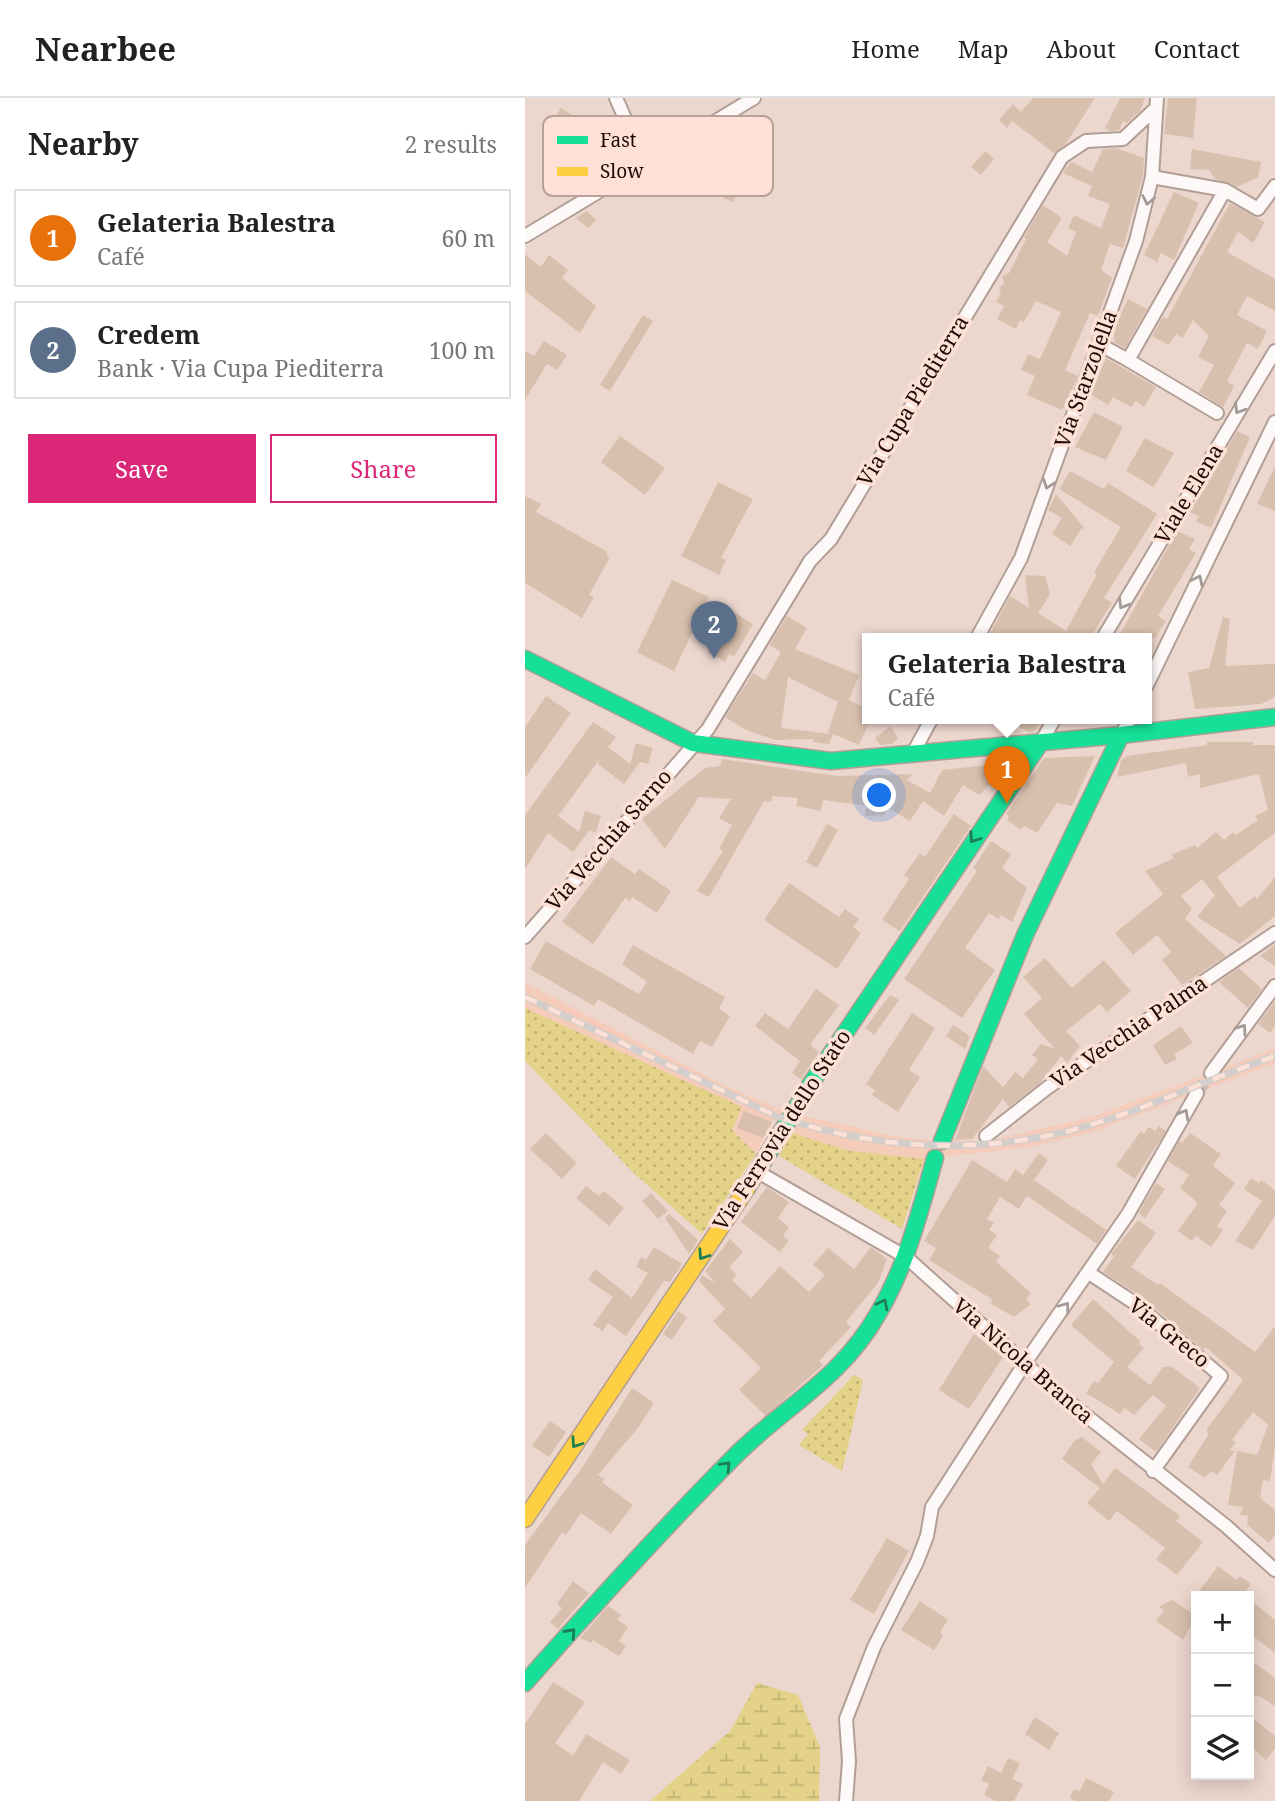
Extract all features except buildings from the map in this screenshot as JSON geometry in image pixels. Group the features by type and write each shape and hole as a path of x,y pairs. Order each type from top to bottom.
{"main road":[{"path":"525,659 693,743 831,761 1121,735 1275,717"},
{"path":"942,1141 975,1053 1038,906 1121,735"},
{"name":"Via Ferrovia dello Stato","path":"525,1519 758,1172 819,1070 1041,742"},
{"path":"525,1683 614,1582 740,1451 811,1394 852,1352 879,1313 907,1257 935,1158"}],"street":[{"path":"616,98 624,116"},
{"path":"724,116 754,98"},
{"name":"Via Starzolella","path":"980,633 1021,558 1136,241 1152,177 1156,103"},
{"name":"Via Cupa Piediterra","path":"693,743 708,729 810,561 831,539 1062,157 1086,141 1123,139 1156,103"},
{"path":"1152,177 1225,190 1258,209 1275,186"},
{"path":"1128,360 1225,190"},
{"path":"525,236 592,196"},
{"path":"1098,344 1217,413"},
{"name":"Viale Elena","path":"1106,633 1275,351"},
{"name":"Viale Elena","path":"1152,675 1275,422"},
{"path":"913,753 929,724"},
{"path":"1041,742 1052,724"},
{"path":"1121,735 1127,724"},
{"name":"Via Vecchia Sarno","path":"525,937 693,743"},
{"name":"Via Vecchia Palma","path":"986,1136 1047,1088 1275,933"},
{"path":"1211,1073 1275,986"},
{"path":"846,1801 849,1761 846,1720 863,1682 874,1647 918,1562 927,1536 932,1507 1025,1363 1128,1214 1197,1093"},
{"name":"Via Nicola Branca","path":"758,1172 907,1257 1025,1363 1153,1471 1226,1526 1275,1570"},
{"name":"Via Greco","path":"1089,1273 1136,1304 1221,1376 1153,1471"}],"shaded area":[{"path":"525,983 726,1086 784,1111 778,1121 773,1119 756,1154 732,1130 742,1107 525,1008"},
{"path":"1275,1049 1275,1063 1090,1133 1028,1147 924,1159 887,1157 850,1151 792,1133 804,1116 894,1136 929,1140 988,1141 1092,1117"}],"green space":[{"path":"525,1008 742,1107 732,1130 756,1154 702,1234 634,1173 525,1061"},
{"path":"792,1133 850,1151 924,1159 902,1229 779,1156"},
{"path":"854,1375 863,1380 842,1471 799,1445 808,1434 802,1430"},
{"path":"757,1683 798,1695 820,1747 819,1801 650,1801 730,1731"}],"tunnel":[{"path":"1197,1093 1211,1073"}],"railway":[{"path":"525,997 776,1116 847,1135 919,1145 992,1144 1065,1132 1118,1116 1275,1056"}],"traffic: fast":[{"path":"525,659 693,743 831,761 1121,735 1275,717"},
{"path":"942,1141 1025,935 1121,735"},
{"path":"747,1188 812,1082 1041,742"},
{"path":"525,1683 710,1481 757,1436 831,1373 864,1335 889,1294 905,1256 935,1158"}],"traffic: slow":[{"path":"525,1519 747,1188"}],"place":[{"name":"Credem","path":"714,659"},
{"name":"Gelateria Balestra","path":"1007,804"}]}
